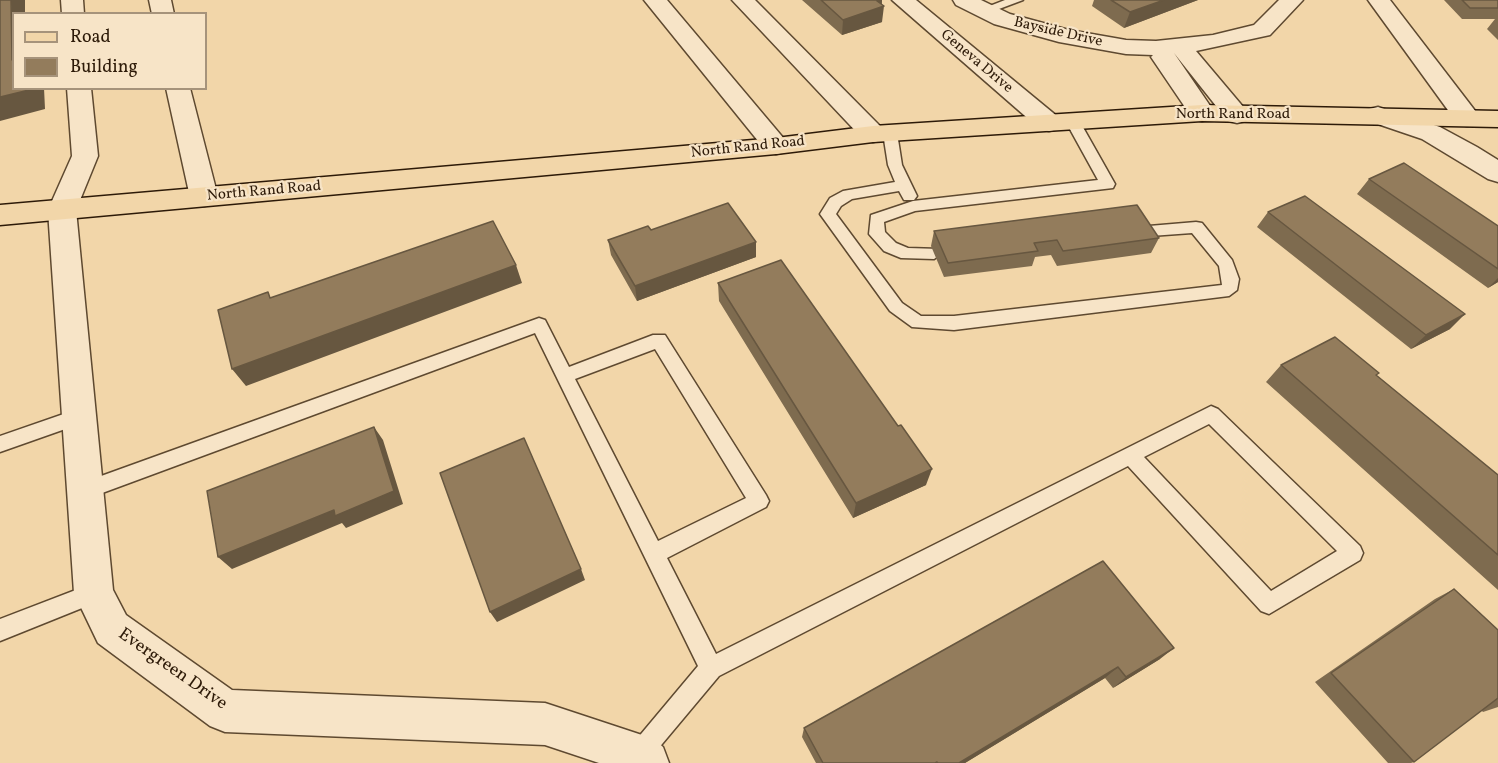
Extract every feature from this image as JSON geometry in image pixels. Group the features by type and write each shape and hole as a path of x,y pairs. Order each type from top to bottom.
{"main road":[{"name":"North Rand Road","path":"0,215 776,146 881,134 1061,122 1202,113 1498,119"}],"street":[{"path":"655,0 776,146"},
{"path":"743,0 881,134"},
{"name":"Geneva Drive","path":"903,0 1061,122"},
{"name":"Bayside Drive","path":"974,5 1002,20 1067,37 1126,47 1168,47 1213,42 1262,30 1292,0"},
{"path":"1379,0 1467,118"},
{"path":"1168,47 1202,113"},
{"path":"1168,47 1237,115"},
{"path":"62,210 85,156 79,90"},
{"path":"178,90 204,197"},
{"path":"1378,115 1431,133 1498,173"},
{"name":"Evergreen Drive","path":"62,210 94,593 112,629 225,711 545,724 643,759"}],"lane":[{"path":"974,5 1017,0"},
{"path":"933,253 908,254 890,247 877,234 876,219 913,206 1108,184 1061,122"},
{"path":"881,134 913,206"},
{"path":"904,185 848,195 835,202 828,214 896,307 918,322 954,323 1229,290 1231,279 1226,264 1196,227 1137,232"},
{"path":"86,490 538,325 711,668"},
{"path":"564,376 659,340 759,501 654,554"},
{"path":"643,759 711,668 1211,414 1353,553 1269,604 1131,456"},
{"path":"0,444 81,416"},
{"path":"0,630 94,593"}],"building":[{"path":"0,0 11,0 12,90 29,90 0,97"},
{"path":"821,0 879,0 877,1 884,6 843,20"},
{"path":"1111,0 1164,0 1130,12"},
{"path":"1462,0 1498,0 1498,8 1470,8"},
{"path":"1404,163 1498,226 1498,269 1369,179"},
{"path":"1305,196 1465,314 1426,335 1268,212"},
{"path":"728,203 756,242 635,286 608,240 648,226 651,230"},
{"path":"1137,205 1159,238 1063,251 1057,240 1034,243 1038,251 948,263 934,231"},
{"path":"493,221 516,265 232,369 218,310 268,292 270,298"},
{"path":"781,260 898,426 901,425 932,469 856,503 718,283"},
{"path":"1335,337 1379,373 1376,375 1498,475 1498,555 1281,365"},
{"path":"374,427 394,491 335,516 334,510 218,557 207,491"},
{"path":"524,438 581,569 490,612 440,473"},
{"path":"1103,561 1174,648 1126,677 1118,667 959,763 823,763 804,728"},
{"path":"1454,589 1498,630 1498,698 1414,762 1331,673"}]}
